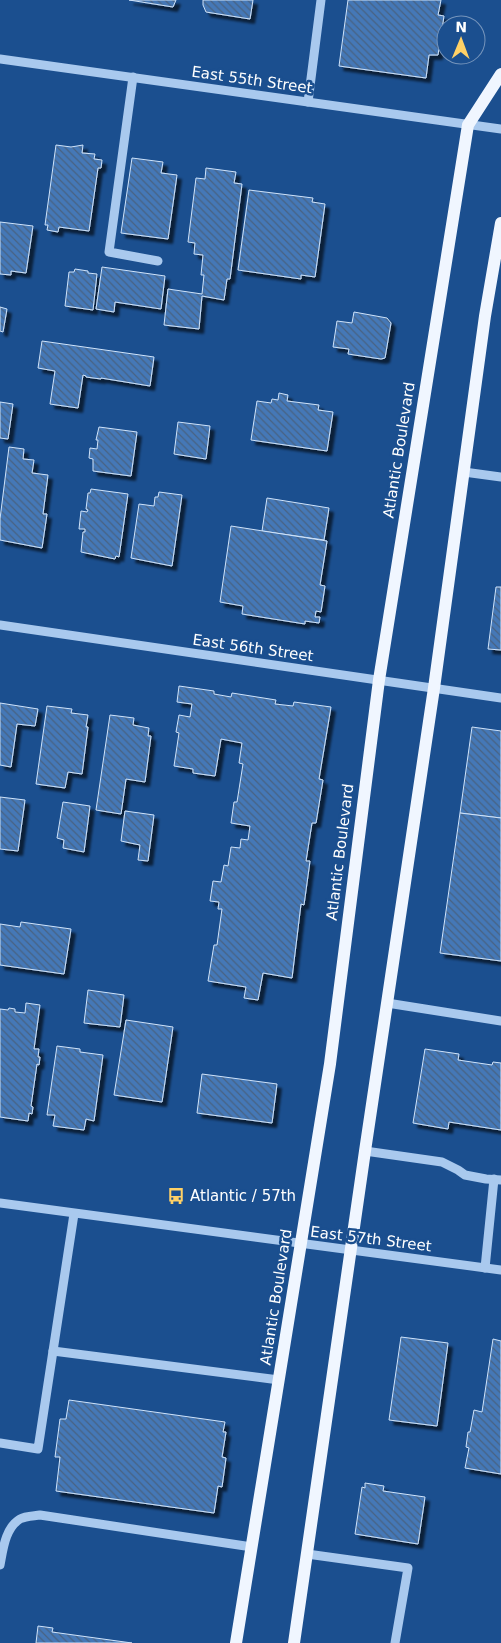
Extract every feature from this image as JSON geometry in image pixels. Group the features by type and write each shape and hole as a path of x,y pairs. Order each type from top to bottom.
{"main road":[{"name":"Atlantic Boulevard","path":"236,1643 330,1064 379,680 468,125 501,74"},
{"path":"294,1643 501,223"}],"street":[{"path":"308,102 321,0"},
{"name":"East 55th Street","path":"0,59 501,129"},
{"path":"133,77 109,252 158,261"},
{"path":"464,472 501,477"},
{"name":"East 56th Street","path":"0,625 501,698"},
{"path":"387,1003 501,1021"},
{"path":"365,1151 442,1162 465,1175 498,1179 485,1268"},
{"name":"East 57th Street","path":"0,1203 501,1270"},
{"path":"0,1443 38,1450 74,1214"},
{"path":"53,1351 279,1380"},
{"path":"0,1566 11,1527 22,1518 40,1515 252,1547"},
{"path":"307,1554 408,1568 395,1643"}],"building":[{"path":"129,0 176,0 173,7"},
{"path":"203,0 253,0 250,19 206,12"},
{"path":"348,0 441,0 438,15 436,15 436,55 429,55 426,78 339,66"},
{"path":"56,145 71,147 83,145 82,153 95,154 94,159 102,160 101,168 98,168 89,231 59,227 58,232 47,230 48,225 45,225"},
{"path":"132,158 163,162 161,173 177,175 168,239 121,233"},
{"path":"206,168 236,172 234,183 242,184 230,279 227,279 224,300 202,296 199,329 164,325 168,289 202,294 204,275 201,275 203,255 194,254 195,243 188,242 196,178 205,179"},
{"path":"249,190 313,198 312,202 325,204 315,277 301,275 301,279 238,270"},
{"path":"0,222 33,226 26,273 11,271 11,275 0,274"},
{"path":"102,267 165,276 161,309 115,302 114,312 96,309"},
{"path":"75,269 97,274 93,310 65,306 69,272 74,272"},
{"path":"0,307 7,309 3,332 0,331"},
{"path":"354,312 387,318 391,323 385,358 348,354 349,349 333,347 337,321 352,323"},
{"path":"42,341 154,357 150,386 83,375 78,408 50,404 55,371 38,368"},
{"path":"279,393 288,395 287,401 319,405 318,410 333,412 327,451 251,440 257,401 271,403 272,399 278,400"},
{"path":"0,402 13,404 8,439 0,438"},
{"path":"178,422 210,426 206,459 174,454"},
{"path":"99,427 137,432 131,476 93,471 93,459 89,458 90,448 97,449 98,440 96,440"},
{"path":"9,447 24,449 23,459 34,460 32,473 48,475 43,514 47,514 42,548 0,540 0,519"},
{"path":"91,489 128,494 119,557 116,556 115,559 81,552 85,529 79,529 81,511 87,512 88,510 86,509 88,493 90,493"},
{"path":"159,492 182,495 172,566 131,558 139,504 154,506 155,497 158,497"},
{"path":"267,498 329,508 324,540 262,531"},
{"path":"231,526 327,541 320,585 325,586 321,612 316,611 315,617 320,617 319,623 305,621 305,624 242,614 243,606 220,602"},
{"path":"496,587 501,587 501,650 488,649"},
{"path":"179,686 214,691 214,694 231,697 232,693 276,700 275,704 293,706 294,702 331,707 319,779 323,780 316,823 312,823 306,861 310,861 304,905 301,904 292,978 263,973 258,1000 244,998 246,987 208,981 214,945 217,945 222,909 218,909 219,902 210,901 213,881 221,882 224,865 228,866 231,847 240,848 241,839 248,840 250,826 231,823 234,802 237,802 243,764 239,763 242,743 221,739 215,776 193,773 193,769 174,766 179,733 176,732 179,715 190,717 192,704 177,702"},
{"path":"0,703 38,709 35,726 17,724 11,767 0,765"},
{"path":"47,706 72,709 71,713 88,715 82,774 68,772 65,788 36,784"},
{"path":"110,715 134,718 133,725 149,728 148,736 151,736 145,782 126,779 121,814 96,810"},
{"path":"472,727 501,731 501,818 460,813"},
{"path":"0,797 25,800 18,851 0,849"},
{"path":"63,802 90,806 84,852 63,848 64,840 57,838"},
{"path":"125,811 154,815 148,861 138,860 140,845 121,841"},
{"path":"460,813 501,818 501,961 440,953"},
{"path":"21,922 71,929 64,974 0,965 0,924 20,927"},
{"path":"88,990 124,995 120,1027 84,1023"},
{"path":"26,1003 40,1005 34,1049 39,1049 38,1057 40,1057 39,1065 37,1064 31,1106 33,1107 32,1114 29,1113 28,1121 0,1117 0,1009 8,1010 9,1008 15,1009 15,1012 25,1013"},
{"path":"126,1020 173,1027 162,1102 114,1095"},
{"path":"57,1046 103,1055 94,1121 86,1119 84,1130 53,1126 55,1115 47,1115"},
{"path":"425,1049 459,1054 458,1060 492,1065 493,1062 501,1063 501,1130 449,1122 448,1129 413,1123"},
{"path":"202,1074 277,1084 272,1123 197,1113"},
{"path":"401,1337 448,1343 437,1426 389,1420"},
{"path":"493,1339 501,1341 501,1474 465,1468 469,1448 466,1447 468,1432 470,1432 474,1410 482,1412"},
{"path":"69,1400 225,1422 223,1432 226,1432 222,1457 226,1458 222,1487 218,1486 214,1513 56,1491 60,1457 55,1457 60,1419 66,1419"},
{"path":"365,1483 384,1486 383,1491 425,1497 418,1544 355,1534 362,1487 365,1488"},
{"path":"38,1626 53,1628 52,1632 132,1643 36,1643"}],"place":[{"name":"Atlantic / 57th","path":"176,1196"}]}
